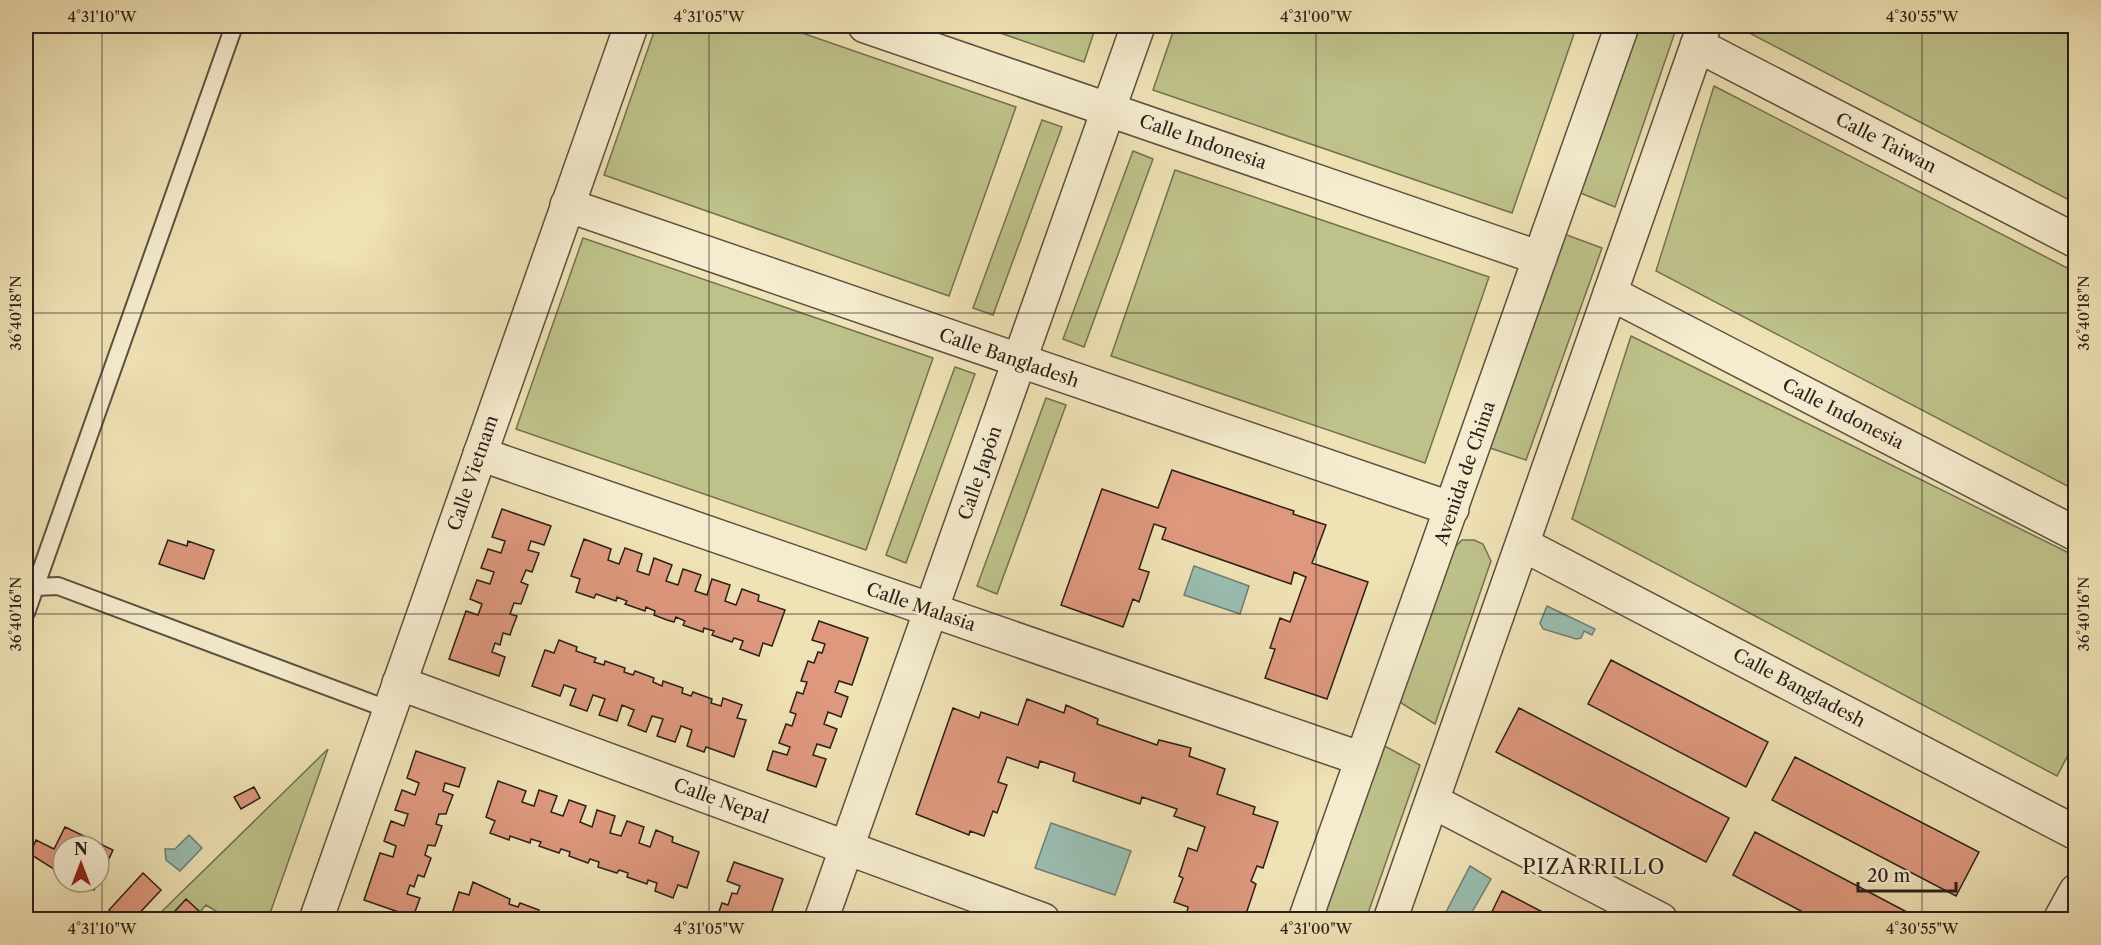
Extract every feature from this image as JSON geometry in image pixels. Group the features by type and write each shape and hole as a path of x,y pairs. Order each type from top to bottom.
{"street":[{"name":"Calle Vietnam","path":"316,920 631,26"},
{"name":"Calle Indonesia","path":"865,26 1540,258"},
{"name":"Calle Japón","path":"821,920 1138,26"},
{"name":"Avenida de China","path":"1305,920 1622,26"},
{"name":"Calle Taiwan","path":"1701,35 2076,241"},
{"path":"1390,920 1701,35"},
{"name":"Calle Bangladesh","path":"567,205 1452,510"},
{"name":"Calle Indonesia","path":"1610,293 2076,534"},
{"name":"Calle Malasia","path":"480,454 1362,759"},
{"name":"Calle Bangladesh","path":"1522,544 2076,833"},
{"name":"Calle Nepal","path":"395,697 847,847 1043,920"},
{"path":"1432,801 1661,920"},
{"path":"2060,920 2076,891"}],"lane":[{"path":"26,613 234,26"},
{"path":"35,587 58,586 395,697"}],"green space":[{"path":"656,26 782,26 1016,107 949,296 604,175"},
{"path":"980,26 1096,26 1084,62"},
{"path":"1175,26 1559,26 1575,31 1512,213 1153,90"},
{"path":"1636,26 1677,26 1615,207 1578,192"},
{"path":"1736,26 2075,26 2075,203"},
{"path":"1714,86 2075,272 2075,490 1656,271"},
{"path":"1042,120 1062,127 993,315 973,308"},
{"path":"1133,151 1153,159 1084,347 1063,339"},
{"path":"1175,170 1489,277 1425,463 1111,356"},
{"path":"1564,234 1602,248 1526,460 1487,447"},
{"path":"583,238 933,358 866,550 516,429"},
{"path":"1631,336 2075,556 2075,742 2057,776 1572,519"},
{"path":"955,367 975,374 906,563 886,555"},
{"path":"1046,398 1066,405 997,594 977,586"},
{"path":"1462,540 1474,540 1483,544 1491,561 1435,724 1398,701 1453,549"},
{"path":"1381,744 1420,765 1366,919 1321,920"},
{"path":"328,749 268,919 229,919 206,905 200,912 186,900 167,919 153,920"}],"water":[{"path":"1194,566 1249,586 1240,614 1184,595"},
{"path":"1547,606 1595,629 1592,635 1584,631 1581,638 1576,639 1543,629 1540,623"},
{"path":"1051,823 1131,851 1115,895 1035,868"},
{"path":"189,835 202,848 180,871 166,860 165,849 175,849"},
{"path":"1470,866 1491,879 1468,919 1457,919 1445,914"}],"building":[{"path":"1172,470 1294,511 1293,514 1326,525 1312,563 1368,582 1327,699 1265,678 1275,649 1270,648 1280,618 1290,622 1306,577 1294,572 1291,584 1162,539 1166,528 1154,524 1139,569 1149,572 1139,602 1133,599 1123,627 1061,605 1102,489 1158,508"},
{"path":"502,509 551,526 544,545 531,541 528,550 539,553 532,572 526,570 521,582 528,585 521,604 514,603 510,614 517,616 510,635 503,633 500,645 495,643 492,652 505,657 499,676 449,659 466,611 478,615 482,604 470,599 477,580 490,584 494,572 481,568 488,549 501,553 505,541 492,537"},
{"path":"584,539 611,549 608,560 619,564 625,548 642,554 637,571 649,575 654,558 672,565 666,581 678,585 683,569 701,575 695,591 707,595 712,579 730,585 725,601 736,605 742,589 759,595 758,601 785,610 772,646 763,643 759,656 740,649 743,641 734,638 732,642 712,635 714,631 704,628 703,632 683,625 685,621 676,617 674,622 654,615 655,611 646,607 645,611 625,604 627,601 617,597 616,601 596,594 594,598 576,592 580,579 571,576"},
{"path":"168,540 187,546 188,541 214,550 204,579 159,564"},
{"path":"819,621 868,638 852,685 839,681 835,692 848,697 841,717 828,712 824,724 837,729 830,748 817,744 813,755 826,759 816,787 767,770 773,751 787,755 790,747 779,743 786,724 792,726 796,714 790,712 797,692 803,694 807,682 801,681 808,661 814,663 818,652 822,653 825,644 812,640"},
{"path":"559,640 577,647 576,651 596,658 594,662 604,665 605,661 625,668 624,672 633,675 635,671 654,678 653,682 662,686 663,681 683,688 682,693 691,696 693,692 712,699 711,703 721,706 723,698 742,705 737,718 746,720 734,757 706,747 704,752 687,746 692,730 681,726 675,742 657,736 663,719 652,716 646,732 628,725 634,710 622,705 617,721 599,715 605,699 593,695 587,711 570,705 576,689 564,685 560,696 532,686 545,650 554,653"},
{"path":"1611,660 1768,742 1746,787 1588,704"},
{"path":"1027,699 1064,713 1066,705 1098,719 1097,724 1157,745 1159,740 1191,748 1189,756 1225,769 1217,794 1255,807 1253,814 1278,822 1263,868 1257,866 1251,881 1256,884 1244,920 1208,920 1187,912 1188,907 1174,902 1183,878 1179,876 1188,848 1197,851 1205,827 1174,816 1177,809 1142,797 1140,804 1073,781 1075,773 1040,761 1038,768 1007,757 998,782 1007,785 997,813 993,811 984,836 970,831 969,835 916,814 953,708 979,718 981,712 1018,725"},
{"path":"1519,708 1729,818 1706,862 1496,752"},
{"path":"416,751 465,768 459,787 445,783 443,791 453,795 446,814 439,814 436,824 442,826 435,846 428,845 425,855 431,858 424,877 418,875 414,887 410,885 407,894 420,898 413,917 364,900 380,853 393,857 396,846 384,841 391,821 404,826 408,814 395,810 402,790 415,795 419,783 407,778"},
{"path":"1795,757 1979,852 1956,896 1772,800"},
{"path":"498,781 526,791 522,802 534,806 539,790 557,796 551,812 563,816 569,800 586,806 580,822 592,827 597,810 615,816 610,833 621,836 627,821 644,827 639,843 650,847 656,830 673,837 672,842 699,852 687,888 678,885 673,898 655,891 657,883 648,880 647,884 627,877 628,873 619,870 617,873 598,867 599,862 590,859 588,863 569,856 570,852 561,849 559,853 539,846 541,842 531,839 530,843 510,836 509,840 490,833 495,821 486,817"},
{"path":"254,787 260,798 241,809 234,797"},
{"path":"65,827 80,834 62,834"},
{"path":"1755,832 1922,920 1818,920 1733,875"},
{"path":"36,840 51,848 51,867 30,854"},
{"path":"734,862 783,879 769,920 716,920 722,903 728,905 732,893 737,894 740,886 727,881"},
{"path":"143,873 161,890 133,920 119,920 109,910"},
{"path":"473,882 510,899 509,904 518,907 520,903 539,910 538,914 547,917 548,913 567,920 450,920 459,892 469,895"},
{"path":"1502,891 1558,920 1488,920"},
{"path":"186,899 200,912 207,919 167,920"}],"district":[{"name":"PIZARRILLO","path":"1594,867"}]}
